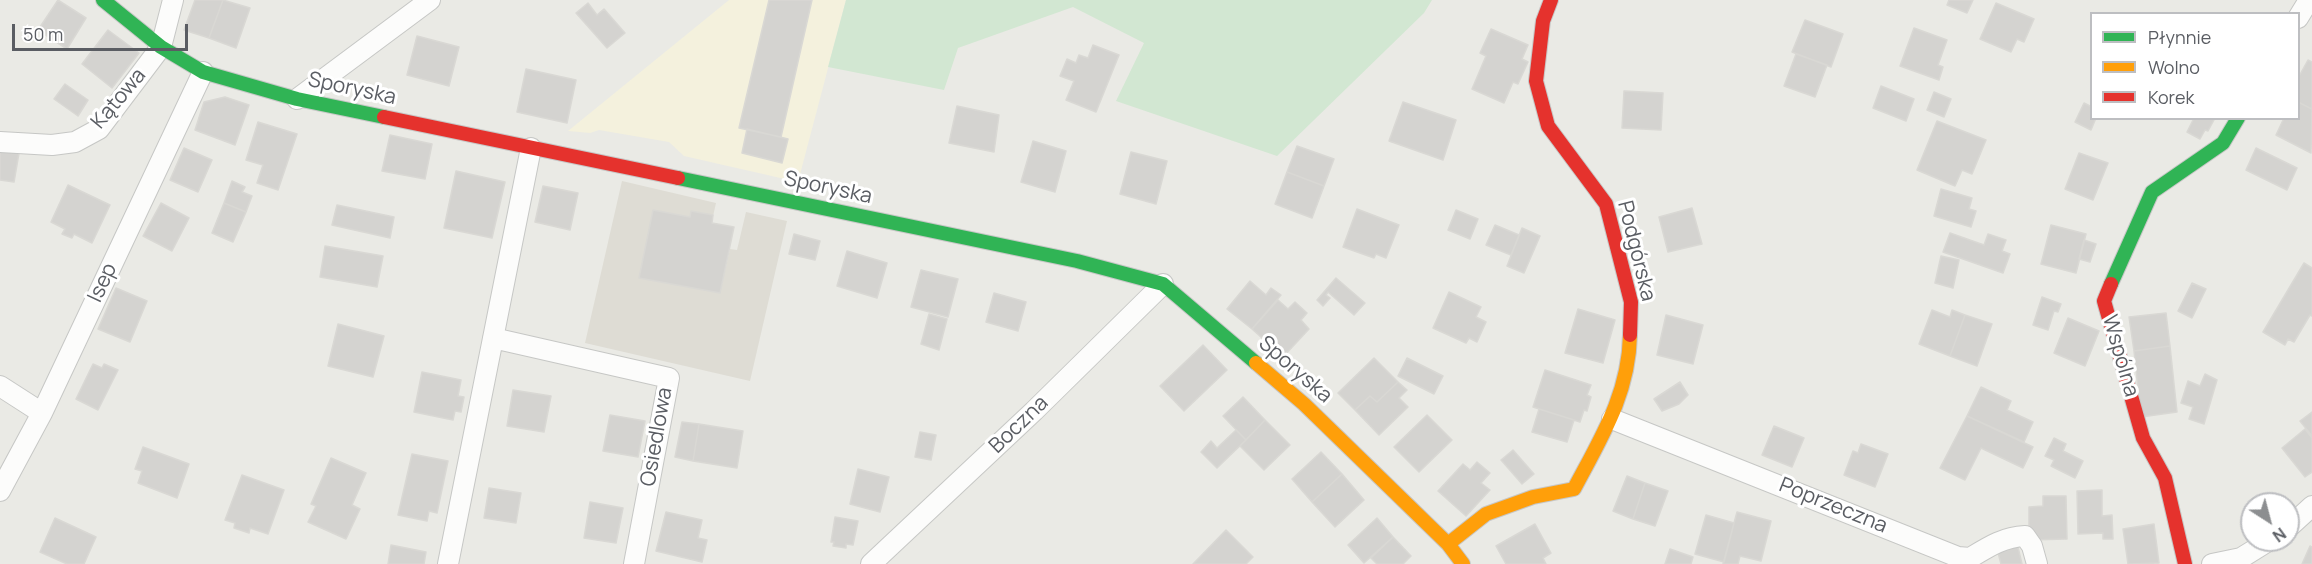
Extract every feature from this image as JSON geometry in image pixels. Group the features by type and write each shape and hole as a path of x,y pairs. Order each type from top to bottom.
{"street":[{"name":"Sporyska","path":"103,0 161,48 203,72 297,99 1077,261 1163,284 1304,404 1448,544 1463,564"},
{"path":"161,48 173,0"},
{"path":"297,99 430,0"},
{"name":"Podgórska","path":"1448,544 1486,514 1533,497 1574,489 1612,419 1630,361 1631,302 1606,204 1548,126 1536,81 1543,21 1551,0"},
{"path":"2300,15 2309,0"},
{"name":"Kątowa","path":"0,142 52,145 75,142 99,129 161,48"},
{"name":"Isep","path":"0,491 42,413 203,72"},
{"name":"Wspólna","path":"2185,564 2165,478 2143,438 2104,301 2152,192 2223,143 2237,120"},
{"path":"448,564 531,148"},
{"name":"Boczna","path":"871,564 1034,411 1163,284"},
{"name":"Osiedlowa","path":"494,338 669,378 634,564"},
{"path":"0,386 42,413"},
{"name":"Poprzeczna","path":"1612,419 1958,557 1970,558 1995,542 2025,536 2032,546 2037,564"},
{"path":"2300,517 2312,506"},
{"path":"2212,564 2241,558 2251,552"}],"shaded area":[{"path":"729,0 846,0 798,182 684,156 669,142 599,130 590,133 568,131"},
{"path":"622,181 716,203 697,287 720,293 730,249 737,250 746,212 787,221 750,381 585,343"}],"green space":[{"path":"846,0 1432,0 1424,13 1277,156 1116,101 1144,43 1073,7 958,48 944,90 828,67"}],"building":[{"path":"58,0 86,18 67,49 38,30"},
{"path":"195,0 223,0 209,38 184,30"},
{"path":"223,0 250,8 236,48 209,38"},
{"path":"769,0 812,0 781,137 739,128"},
{"path":"1949,0 1973,0 1967,13 1947,5"},
{"path":"588,3 597,15 604,9 625,33 607,48 576,13"},
{"path":"1996,3 2034,19 2024,42 2017,39 2011,52 1980,39"},
{"path":"1805,20 1843,34 1831,67 1792,52"},
{"path":"1914,28 1947,40 1938,65 1943,67 1939,80 1900,66"},
{"path":"1491,29 1528,45 1522,59 1528,62 1518,84 1513,82 1504,103 1472,89 1486,56 1480,53"},
{"path":"108,30 139,53 112,88 82,64"},
{"path":"417,36 459,47 449,86 407,75"},
{"path":"1093,45 1119,55 1096,112 1066,100 1074,81 1060,76 1067,59 1076,63 1079,55 1088,58"},
{"path":"1796,54 1827,65 1815,97 1784,86"},
{"path":"2308,60 2312,62 2312,109 2300,103 2300,74"},
{"path":"526,69 576,80 567,123 517,112"},
{"path":"65,84 88,100 78,116 54,99"},
{"path":"1881,86 1914,99 1906,121 1873,108"},
{"path":"1624,91 1663,93 1661,130 1622,128"},
{"path":"1934,92 1951,99 1944,117 1927,110"},
{"path":"225,97 249,105 235,145 195,130 204,102"},
{"path":"1403,102 1456,120 1443,160 1389,141"},
{"path":"2084,103 2090,106 2090,120 2095,120 2091,130 2075,122"},
{"path":"2300,103 2312,109 2311,153 2276,135 2283,120 2300,120"},
{"path":"957,106 999,115 994,152 949,143"},
{"path":"2193,120 2214,120 2200,139 2187,132"},
{"path":"1937,121 1986,140 1972,174 1962,170 1955,186 1917,170"},
{"path":"258,122 297,134 278,190 257,183 263,165 246,160"},
{"path":"747,129 788,139 782,163 742,153"},
{"path":"390,135 432,144 425,179 382,171"},
{"path":"1033,141 1066,151 1055,192 1021,182"},
{"path":"1297,146 1334,159 1324,186 1287,172"},
{"path":"184,148 212,160 198,192 170,180"},
{"path":"2256,148 2297,168 2287,190 2246,170"},
{"path":"0,150 19,153 14,182 0,180"},
{"path":"1131,152 1167,161 1156,204 1120,194"},
{"path":"2079,153 2108,163 2093,200 2065,189"},
{"path":"456,171 505,182 492,238 444,228"},
{"path":"1287,172 1324,186 1312,218 1275,204"},
{"path":"232,181 245,187 242,192 252,196 246,212 224,203"},
{"path":"68,185 110,205 92,243 74,234 72,238 62,234 65,229 51,222"},
{"path":"543,186 578,193 570,230 535,222"},
{"path":"1941,189 1972,198 1969,209 1976,211 1971,227 1934,216"},
{"path":"161,203 189,218 172,251 143,236"},
{"path":"224,203 246,212 233,242 212,233"},
{"path":"337,205 394,217 390,238 332,225"},
{"path":"1692,208 1702,244 1668,252 1659,217"},
{"path":"1357,209 1399,225 1386,258 1376,254 1374,258 1343,247"},
{"path":"653,210 690,217 691,211 713,215 712,223 734,227 720,293 639,278"},
{"path":"1456,210 1478,219 1470,239 1448,230"},
{"path":"1495,225 1519,235 1511,255 1486,245"},
{"path":"2051,225 2086,234 2076,273 2041,264"},
{"path":"1522,228 1540,236 1524,273 1507,266"},
{"path":"1950,233 1984,245 1988,234 2006,240 2002,251 2010,254 2003,273 1943,252"},
{"path":"794,234 820,241 815,260 789,254"},
{"path":"2084,240 2096,244 2090,262 2079,259"},
{"path":"325,246 383,256 377,287 320,277"},
{"path":"847,251 887,263 877,298 837,286"},
{"path":"1941,256 1959,260 1953,288 1935,283"},
{"path":"2304,263 2312,268 2312,316 2310,315 2294,342 2288,339 2285,345 2263,332"},
{"path":"921,270 958,279 948,317 911,307"},
{"path":"1336,278 1365,303 1354,315 1328,292 1326,295 1330,298 1323,306 1317,300"},
{"path":"1250,281 1266,295 1271,288 1281,295 1252,329 1227,309"},
{"path":"2192,283 2206,289 2192,318 2178,311"},
{"path":"116,288 147,301 130,342 98,329"},
{"path":"1449,292 1481,307 1476,317 1486,322 1477,342 1469,338 1466,343 1433,328"},
{"path":"994,293 1026,302 1018,331 986,322"},
{"path":"2042,297 2061,304 2058,312 2054,311 2048,330 2033,325"},
{"path":"1278,300 1288,309 1295,302 1307,313 1301,320 1309,329 1283,357 1252,329"},
{"path":"1578,309 1615,320 1603,363 1565,353"},
{"path":"1932,310 1950,317 1952,310 1965,315 1950,356 1919,344"},
{"path":"2166,313 2170,346 2134,351 2129,317"},
{"path":"929,314 947,319 939,350 921,344"},
{"path":"1666,315 1703,325 1693,364 1657,355"},
{"path":"1965,315 1992,324 1977,366 1950,356"},
{"path":"2068,318 2099,331 2085,366 2054,353"},
{"path":"338,324 384,336 373,377 328,366"},
{"path":"1203,345 1227,370 1184,411 1160,386"},
{"path":"2170,346 2177,412 2141,417 2134,351"},
{"path":"1374,358 1398,382 1377,402 1370,396 1355,410 1338,393"},
{"path":"1407,358 1443,376 1434,394 1398,376"},
{"path":"93,364 102,368 104,364 118,370 98,410 76,399"},
{"path":"1545,370 1591,385 1587,395 1591,397 1587,411 1584,410 1580,422 1533,407"},
{"path":"422,372 461,380 458,396 464,397 461,412 455,411 453,420 414,412"},
{"path":"2205,374 2217,380 2204,424 2189,419 2193,407 2181,403 2188,381 2200,386"},
{"path":"1398,382 1407,390 1399,398 1408,407 1379,435 1355,410 1370,396 1377,402"},
{"path":"1680,382 1688,395 1679,404 1662,411 1654,399"},
{"path":"1981,387 2011,401 2007,410 2033,422 2024,442 1967,416"},
{"path":"513,390 551,396 544,432 507,426"},
{"path":"1243,397 1265,420 1246,440 1223,416"},
{"path":"1539,409 1574,420 1567,442 1532,432"},
{"path":"2312,412 2312,436 2300,421"},
{"path":"610,415 645,421 638,457 603,451"},
{"path":"1427,415 1452,440 1419,472 1394,447"},
{"path":"1967,416 2033,447 2023,468 1981,448 1965,480 1940,468"},
{"path":"1265,420 1290,445 1264,470 1240,446"},
{"path":"682,422 699,424 693,461 675,457"},
{"path":"699,424 743,431 737,468 693,461"},
{"path":"1774,426 1804,438 1792,467 1762,455"},
{"path":"2305,429 2312,438 2312,472 2305,477 2282,448"},
{"path":"1236,430 1246,440 1217,468 1201,452 1211,441 1217,448"},
{"path":"920,432 936,435 931,460 915,457"},
{"path":"2054,438 2066,444 2063,451 2083,461 2075,478 2051,466 2054,460 2045,456"},
{"path":"1861,444 1888,454 1875,487 1844,475 1853,451 1858,453"},
{"path":"143,447 189,464 177,498 138,483 142,471 135,469"},
{"path":"1513,450 1534,474 1522,484 1501,460"},
{"path":"1321,452 1342,474 1312,502 1292,479"},
{"path":"412,454 448,461 437,513 429,511 427,521 398,515"},
{"path":"331,458 366,473 352,505 360,509 346,539 308,522 316,506 311,504"},
{"path":"1477,462 1490,473 1481,483 1490,490 1466,516 1438,491 1463,464 1470,470"},
{"path":"858,469 889,477 880,512 850,504"},
{"path":"1342,474 1364,500 1335,527 1312,502"},
{"path":"242,475 284,490 268,534 250,528 249,533 234,528 235,523 225,520"},
{"path":"1627,476 1645,483 1633,519 1613,511"},
{"path":"1645,483 1668,491 1655,526 1633,519"},
{"path":"489,488 521,493 516,523 484,518"},
{"path":"2102,490 2102,516 2112,515 2113,539 2103,539 2103,533 2078,534 2077,491"},
{"path":"2043,496 2066,496 2067,539 2029,540 2029,507 2043,506"},
{"path":"590,502 623,508 616,543 584,538"},
{"path":"666,512 702,520 698,538 707,540 702,562 656,551"},
{"path":"1737,512 1771,521 1761,561 1740,556 1738,564 1723,564"},
{"path":"1706,515 1734,523 1724,562 1695,554"},
{"path":"835,517 858,521 853,545 846,544 846,548 833,546 834,542 831,542"},
{"path":"55,518 96,537 84,564 67,564 40,552"},
{"path":"1377,518 1393,537 1364,563 1348,545"},
{"path":"1535,524 1551,553 1543,558 1546,564 1506,564 1496,546"},
{"path":"2154,524 2159,563 2128,564 2123,529"},
{"path":"1226,530 1253,557 1246,564 1193,564"},
{"path":"1393,537 1411,556 1403,564 1377,564 1371,558"},
{"path":"2017,543 2022,564 2001,564 1997,549"},
{"path":"391,545 426,552 424,564 388,564"},
{"path":"2310,546 2312,547 2312,564 2302,564"},
{"path":"1670,549 1693,557 1691,564 1665,564"}],"traffic: fast":[{"path":"103,0 161,47 203,72 297,99 384,117"},
{"path":"2111,284 2152,192 2223,143 2237,120"},
{"path":"678,178 1077,261 1163,284 1256,363"}],"traffic: slow":[{"path":"1448,544 1486,514 1533,497 1574,489 1612,415 1619,396 1625,377 1630,335"},
{"path":"1256,363 1304,404 1448,544 1463,564"}],"traffic: jam":[{"path":"1551,0 1543,21 1536,81 1548,126 1606,204 1631,302 1630,335"},
{"path":"384,117 678,178"},
{"path":"2111,284 2104,301 2143,438 2165,478 2185,564"}]}
